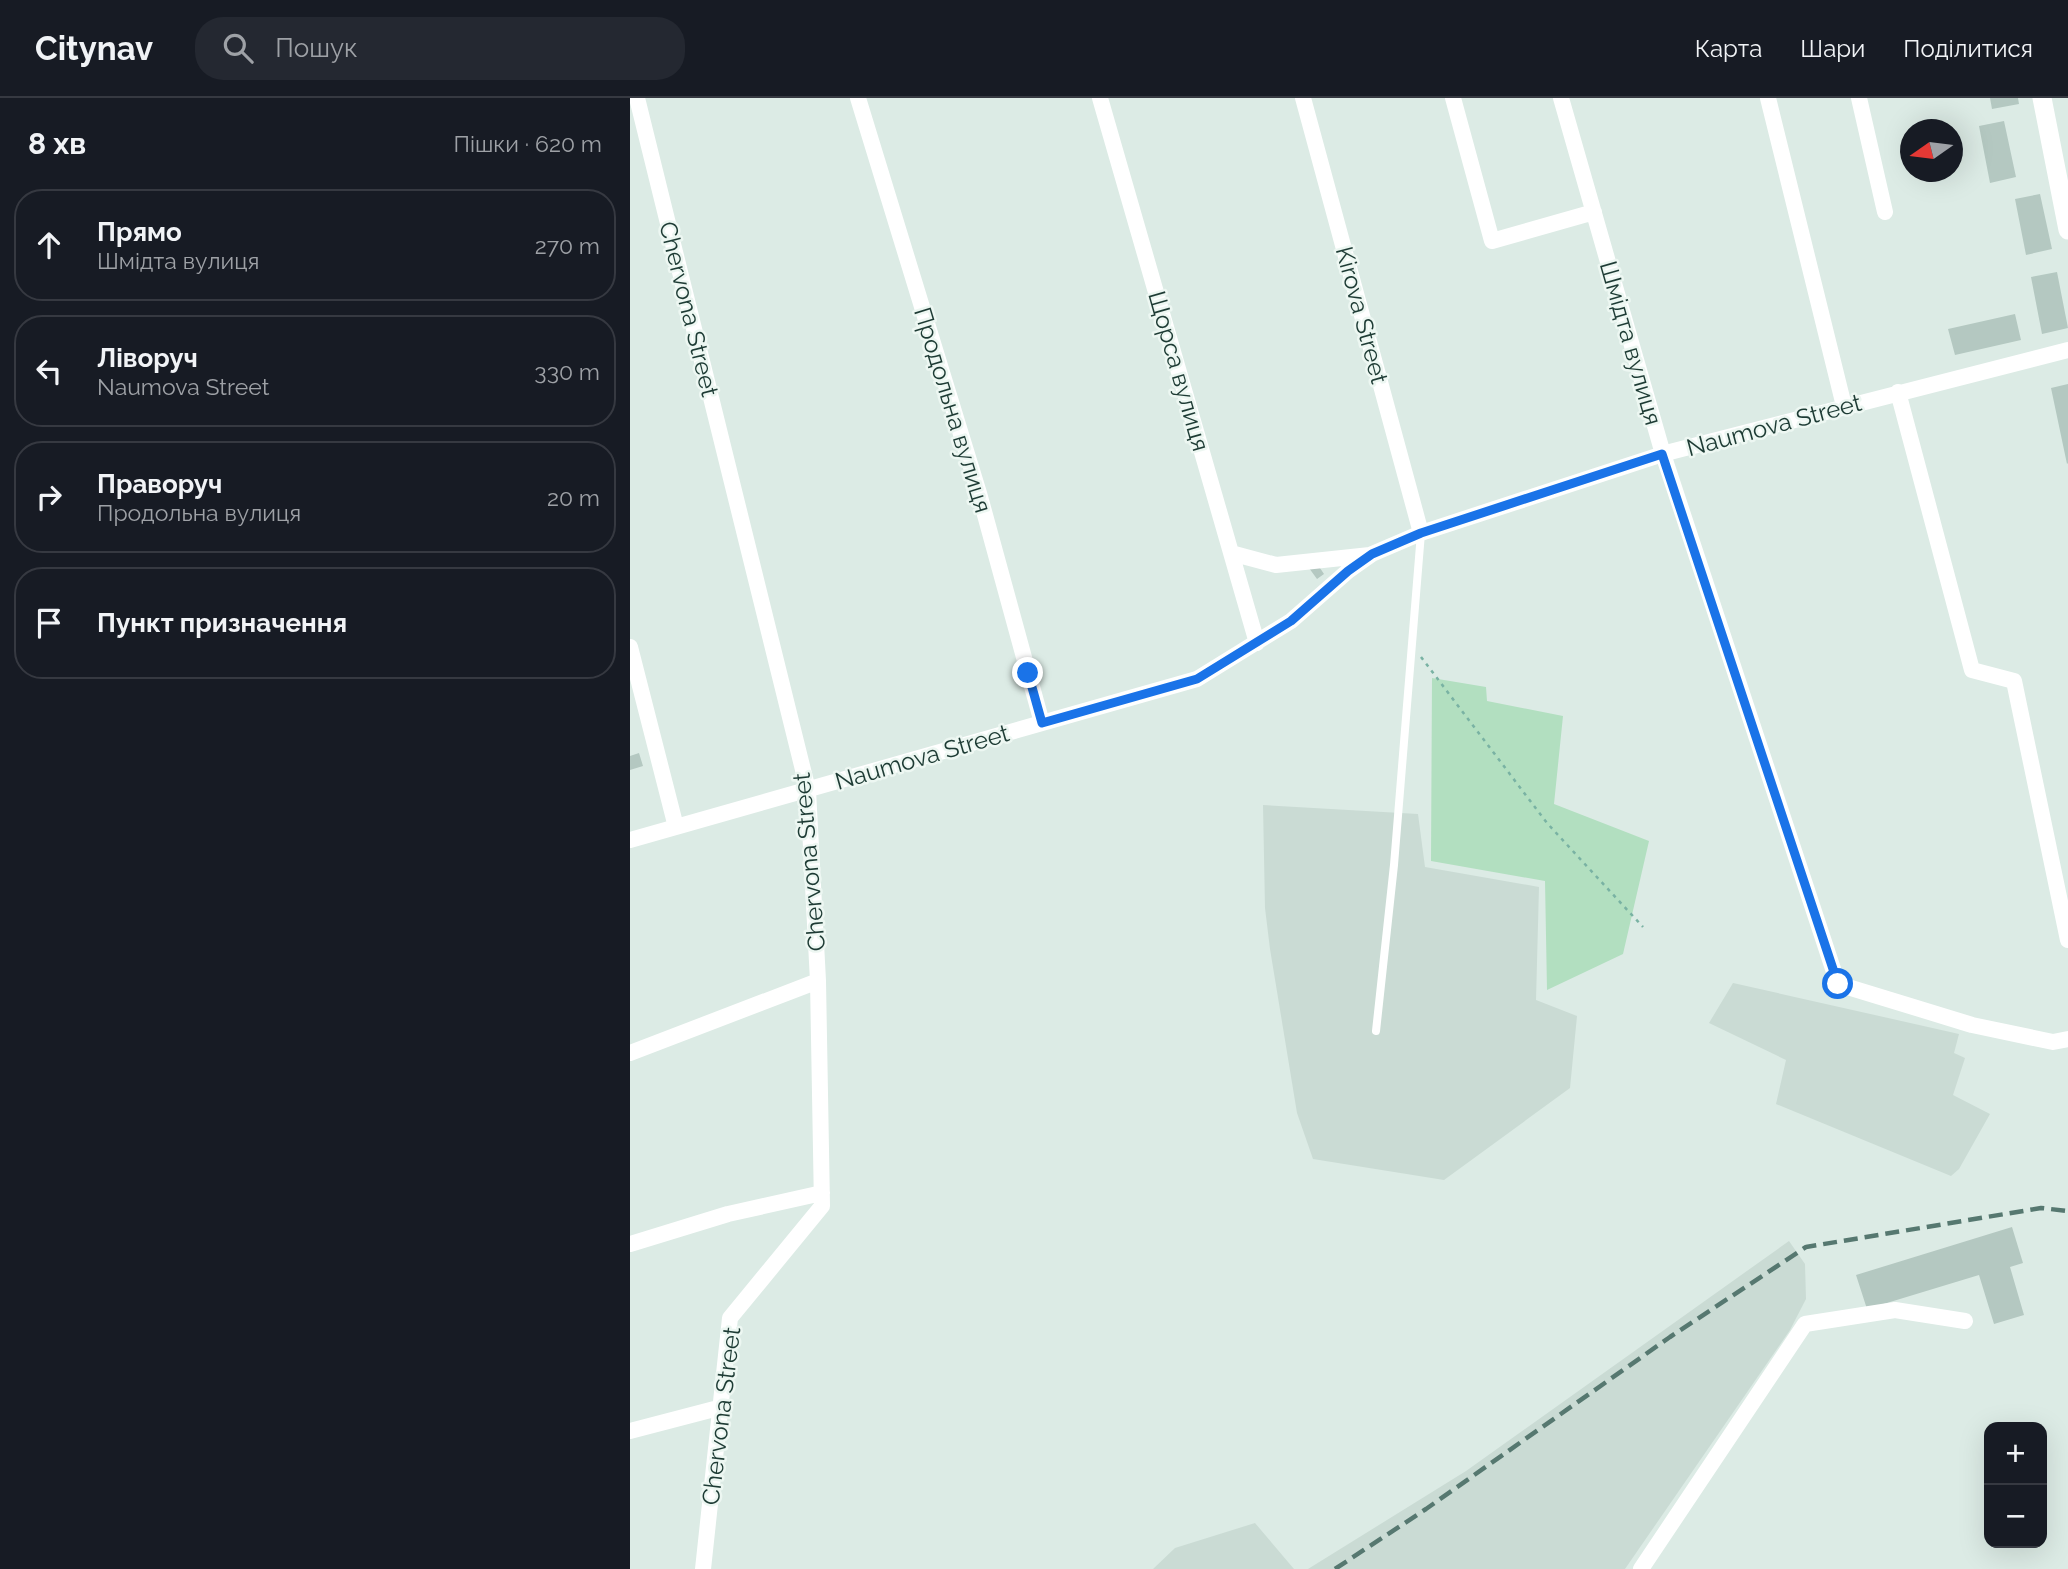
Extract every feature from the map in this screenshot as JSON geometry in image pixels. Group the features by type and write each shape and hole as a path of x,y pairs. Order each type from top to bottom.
{"street":[{"name":"Chervona Street","path":"637,98 808,790 818,981 822,1206 730,1318 703,1569"},
{"name":"Продольна вулиця","path":"858,98 979,493 1042,723"},
{"name":"Щорса вулиця","path":"1100,98 1257,643"},
{"name":"Kirova Street","path":"1303,98 1421,533"},
{"path":"1453,98 1492,241 1594,212"},
{"name":"Шмідта вулиця","path":"1561,98 1662,454 1838,984 1972,1025 2053,1042 2068,1040"},
{"path":"1768,98 1844,406"},
{"path":"1859,98 1885,212"},
{"path":"2042,98 2068,230"},
{"name":"Naumova Street","path":"630,840 1197,679 1291,621 1348,571 1372,554 1421,533 1662,454 2068,350"},
{"path":"1898,392 1972,670 2014,681 2068,940"},
{"path":"1231,553 1276,565 1372,554"},
{"path":"630,647 676,827"},
{"path":"630,1053 818,981"},
{"path":"630,1244 728,1214 822,1193"},
{"path":"1642,1569 1805,1324 1895,1310 1965,1321"},
{"path":"630,1431 722,1407"}],"lane":[{"path":"1377,1031 1394,865 1421,533"}],"path":[{"path":"1412,644 1547,823 1643,927"}],"shaded area":[{"path":"1263,805 1418,814 1425,867 1539,887 1536,1000 1577,1016 1570,1088 1444,1180 1313,1159 1297,1113 1270,949 1265,908"},
{"path":"1733,983 1959,1034 1954,1053 1965,1058 1953,1095 1990,1114 1959,1169 1951,1176 1776,1104 1786,1060 1709,1023"},
{"path":"1789,1241 1805,1264 1806,1299 1790,1330 1625,1569 1308,1569 1466,1471"},
{"path":"1255,1523 1294,1569 1153,1569 1175,1548"}],"green space":[{"path":"1432,678 1486,687 1487,701 1563,716 1554,804 1649,841 1623,954 1547,990 1545,881 1431,861"}],"building":[{"path":"1990,98 2018,98 2019,104 1992,109"},
{"path":"2004,121 2016,177 1990,183 1979,126"},
{"path":"2040,194 2052,249 2026,255 2015,199"},
{"path":"2057,272 2068,328 2042,334 2031,277"},
{"path":"2015,314 2021,340 1955,355 1948,329"},
{"path":"2068,384 2068,463 2067,464 2051,388"},
{"path":"1318,565 1324,574 1317,579 1309,568"},
{"path":"639,753 643,766 630,770 630,756"},
{"path":"2012,1227 2023,1263 2010,1267 2024,1315 1994,1324 1979,1275 1867,1309 1856,1275"}],"railway":[{"path":"1335,1569 1426,1509 1670,1337 1806,1247 2041,1208 2068,1211"}],"route":[{"path":"1028,673 1042,723 1197,679 1291,621 1348,571 1372,554 1421,533 1662,454 1838,984"}]}
